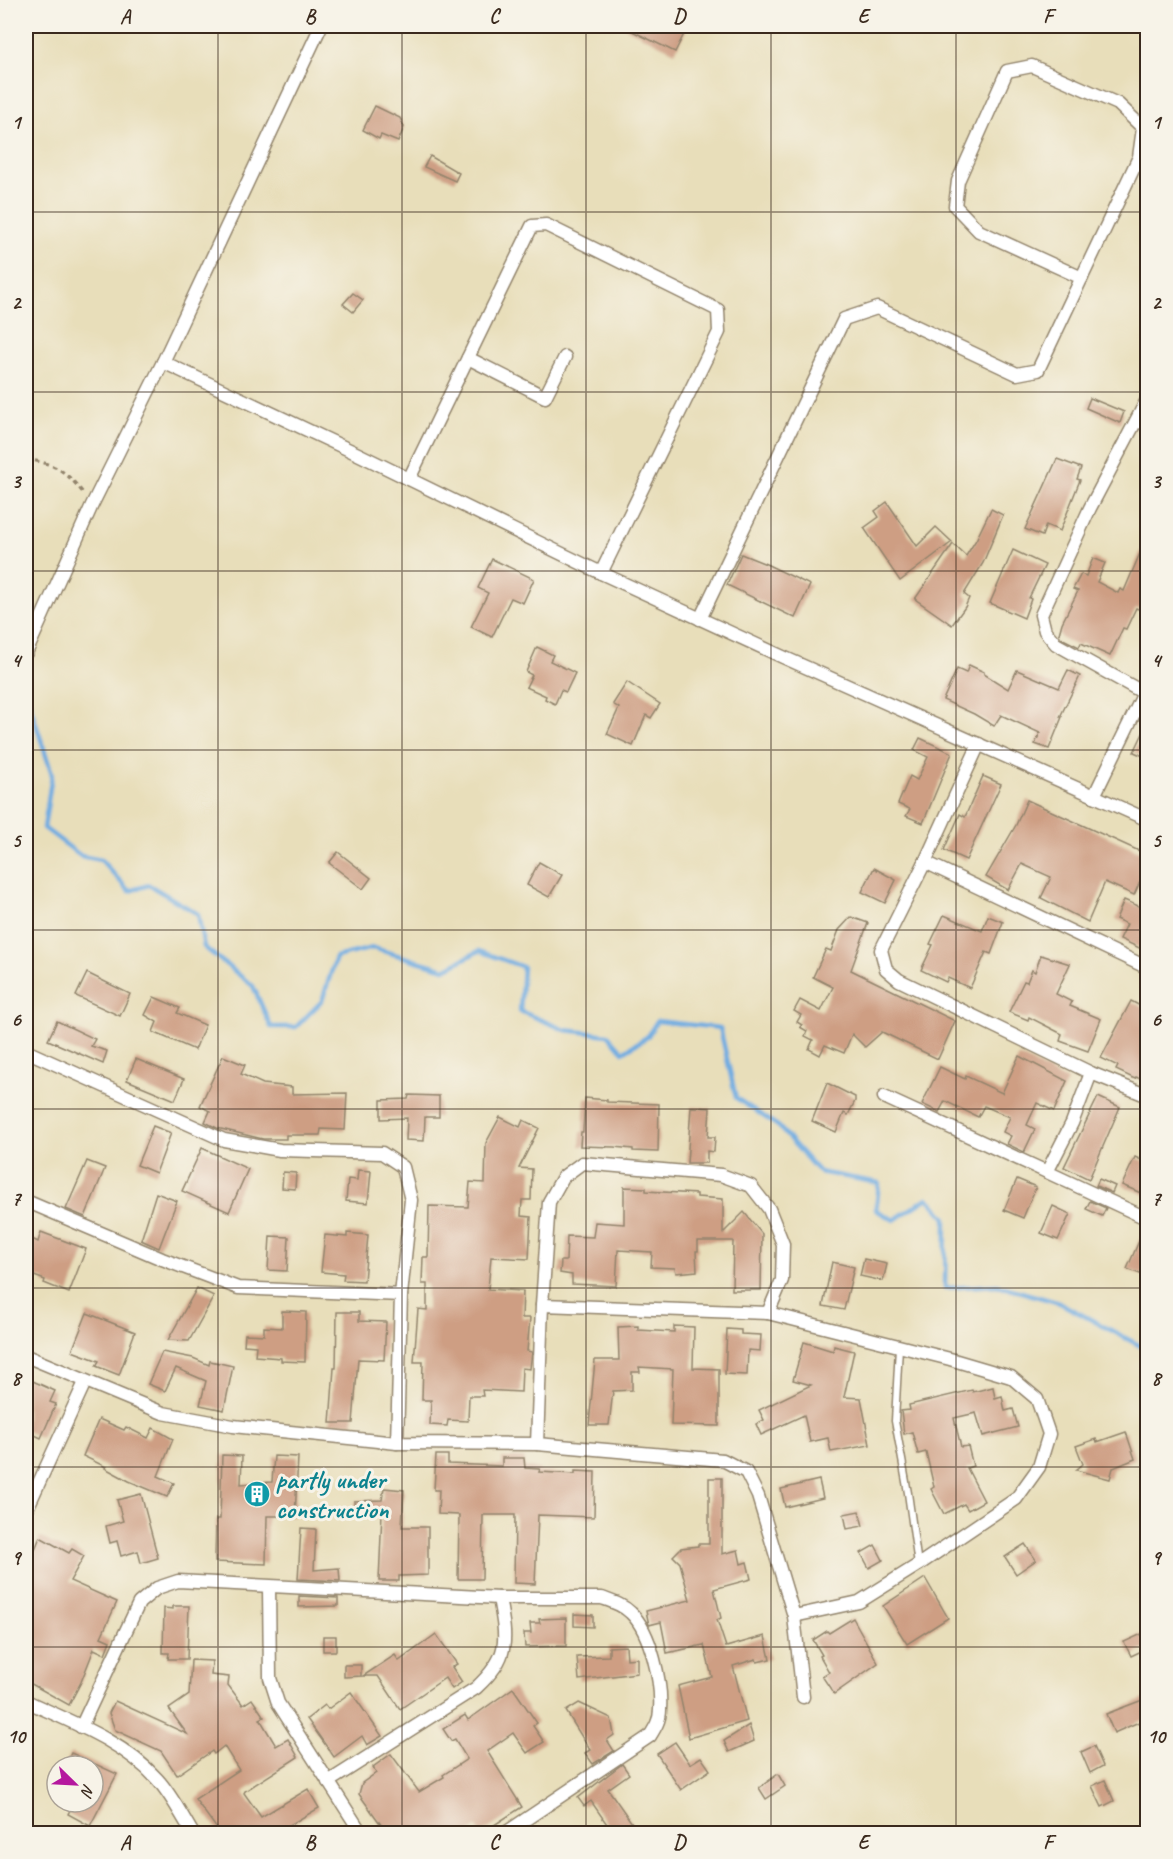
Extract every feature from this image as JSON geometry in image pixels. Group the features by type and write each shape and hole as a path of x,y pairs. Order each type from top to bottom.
{"street":[{"path":"26,653 92,505 163,362 321,26"},
{"path":"700,619 844,319 877,308 1017,374 1038,370 1082,278 1139,157 1143,128 1118,104 1032,66 1007,71 958,181 955,206 979,231 1082,278"},
{"path":"408,479 532,226 546,225 718,310 720,332 601,573"},
{"path":"468,358 545,397 566,357"},
{"path":"163,362 601,573 1148,820"},
{"path":"1094,796 1146,689 1056,644 1045,631 1041,615 1090,508 1142,423 1148,398"},
{"path":"979,744 925,862 881,950 886,969 899,980 1091,1073 1148,1096"},
{"path":"925,862 1148,968"},
{"path":"26,1051 224,1140 280,1150 382,1153 403,1167 411,1200 401,1295 397,1443"},
{"path":"1047,1172 1072,1123 1091,1073"},
{"path":"884,1096 1148,1219"},
{"path":"537,1444 542,1305 549,1202 562,1177 582,1163 721,1175 751,1186 769,1209 783,1244 782,1280 768,1313"},
{"path":"26,1201 162,1259 238,1288 401,1295"},
{"path":"542,1305 768,1313 1011,1377 1037,1399 1049,1434 1039,1467 1016,1499 859,1602 794,1616"},
{"path":"26,1356 163,1413 233,1426 397,1443 537,1444 723,1460 746,1472 758,1496 794,1616 803,1697"},
{"path":"26,1511 85,1382"},
{"path":"81,1727 139,1603 158,1587 178,1581 500,1598 602,1598 616,1603 631,1612 642,1626 654,1661 660,1712 657,1726 650,1736 504,1833"},
{"path":"269,1587 270,1678 278,1703 363,1833"},
{"path":"328,1782 476,1688 490,1675 500,1660 504,1647 505,1630 500,1598"},
{"path":"26,1701 128,1752 158,1779 193,1833"}],"lane":[{"path":"899,1346 895,1421 918,1565"}],"path":[{"path":"26,459 64,471 92,505"}],"building":[{"path":"622,26 688,26 675,52"},
{"path":"375,106 400,118 404,127 398,142 381,135 379,139 363,130"},
{"path":"430,156 459,173 455,181 424,167"},
{"path":"353,293 363,300 353,312 343,304"},
{"path":"1090,398 1124,412 1120,423 1086,408"},
{"path":"1057,459 1081,468 1077,479 1080,480 1060,531 1046,525 1042,536 1025,529"},
{"path":"887,502 917,546 936,527 952,542 900,581 864,528 879,517 875,511"},
{"path":"991,509 1003,515 983,563 964,594 969,598 965,607 952,625 915,599 953,544 966,556"},
{"path":"1147,537 1148,613 1136,608 1126,629 1123,628 1110,656 1081,643 1079,647 1061,638 1059,634 1062,623 1078,591 1073,589 1081,574 1086,576 1093,558 1105,563 1097,582 1118,593 1120,589 1124,591"},
{"path":"1013,550 1045,565 1029,598 1031,599 1024,618 990,603"},
{"path":"741,554 810,585 795,618 727,585"},
{"path":"492,559 534,579 523,603 511,598 492,637 471,627 488,593 478,588"},
{"path":"537,647 553,655 550,661 575,673 566,692 561,690 555,704 545,699 546,696 526,687 532,675 526,672"},
{"path":"969,665 984,672 1008,689 1017,670 1059,688 1068,670 1080,676 1060,717 1062,717 1049,749 1035,744 1040,733 1001,715 994,726 943,700 957,669 966,673"},
{"path":"627,682 660,704 651,718 646,715 633,746 607,734 619,708 613,704"},
{"path":"1148,723 1148,758 1134,752"},
{"path":"920,738 952,753 923,823 906,816 910,809 898,804 910,776 917,780 928,757 914,750"},
{"path":"983,776 1001,784 966,860 944,850 960,814 965,817"},
{"path":"1027,800 1148,855 1148,864 1134,895 1105,882 1088,922 1041,898 1051,877 1022,864 1008,890 986,877 1016,825"},
{"path":"338,852 371,878 363,889 329,863"},
{"path":"539,862 562,875 549,897 527,885"},
{"path":"874,868 896,880 885,903 862,892"},
{"path":"1124,900 1148,910 1148,952 1120,939 1127,924 1116,919"},
{"path":"944,915 982,931 988,916 1003,922 991,954 986,952 970,988 948,978 946,982 921,970"},
{"path":"851,917 868,923 851,970 955,1021 938,1059 882,1032 865,1047 852,1034 844,1053 825,1045 820,1055 809,1049 813,1040 805,1036 807,1031 797,1022 801,1015 794,1011 800,1000 821,1011 833,987 813,977 826,949 831,951 839,930"},
{"path":"1041,955 1070,964 1056,994 1072,1002 1070,1006 1101,1019 1088,1051 1060,1041 1062,1034 1029,1017 1028,1020 1009,1012 1024,981 1027,982 1032,970 1035,972"},
{"path":"87,973 130,994 120,1016 76,996"},
{"path":"154,997 180,1008 177,1013 205,1025 195,1050 153,1032 157,1022 145,1015"},
{"path":"1131,1001 1148,1010 1148,1082 1116,1070 1118,1066 1101,1058"},
{"path":"57,1021 95,1039 91,1046 107,1051 103,1064 48,1040"},
{"path":"223,1056 245,1065 241,1074 263,1084 292,1087 292,1094 347,1093 345,1130 321,1129 320,1135 286,1135 286,1139 263,1139 217,1128 205,1122 210,1111 200,1106"},
{"path":"1019,1056 1067,1081 1054,1111 1037,1103 1027,1125 1035,1129 1024,1152 1007,1144 1011,1136 1003,1132 1010,1117 984,1106 978,1117 945,1101 939,1112 922,1104 940,1067 1002,1093"},
{"path":"136,1059 184,1079 175,1100 127,1080"},
{"path":"827,1083 855,1097 848,1115 844,1113 836,1132 812,1121"},
{"path":"409,1095 439,1096 439,1117 425,1117 424,1141 406,1140 407,1118 381,1119 381,1100 408,1099"},
{"path":"1098,1097 1120,1107 1089,1179 1064,1167"},
{"path":"585,1098 607,1100 607,1102 659,1104 658,1152 580,1146"},
{"path":"691,1107 710,1108 708,1137 715,1137 714,1152 707,1151 707,1163 687,1163"},
{"path":"500,1117 520,1127 523,1120 539,1128 519,1168 532,1169 531,1200 522,1200 521,1216 531,1217 529,1259 491,1257 488,1289 523,1291 522,1318 530,1318 527,1351 532,1352 530,1369 522,1368 521,1392 482,1390 483,1396 469,1396 468,1421 448,1420 447,1426 430,1425 431,1400 422,1400 423,1362 414,1362 418,1309 427,1310 427,1284 422,1284 423,1257 428,1257 429,1206 468,1207 470,1182 485,1183 486,1143"},
{"path":"153,1126 171,1133 156,1173 137,1165"},
{"path":"202,1148 248,1169 229,1212 182,1191"},
{"path":"1135,1157 1148,1163 1148,1196 1122,1185"},
{"path":"87,1161 105,1168 85,1217 66,1209"},
{"path":"358,1170 371,1171 368,1203 346,1201 348,1179 357,1180"},
{"path":"283,1172 296,1173 295,1189 282,1188"},
{"path":"1017,1179 1036,1187 1023,1218 1004,1210"},
{"path":"1099,1179 1115,1186 1112,1193 1096,1186"},
{"path":"624,1187 646,1188 646,1191 697,1194 697,1197 723,1199 723,1233 744,1212 762,1234 761,1290 732,1290 733,1241 698,1241 697,1271 676,1273 675,1268 651,1267 652,1252 618,1250 616,1286 572,1284 572,1275 560,1273 561,1261 566,1261 567,1236 593,1237 595,1222 624,1224"},
{"path":"156,1193 177,1201 159,1248 141,1240"},
{"path":"1090,1201 1106,1208 1102,1216 1086,1209"},
{"path":"1053,1206 1070,1214 1058,1240 1041,1233"},
{"path":"1145,1227 1148,1227 1148,1277 1127,1269"},
{"path":"41,1232 86,1249 69,1293 26,1273 26,1236 38,1242"},
{"path":"347,1233 368,1235 364,1281 343,1280 344,1274 321,1272 325,1235 347,1237"},
{"path":"270,1236 289,1237 287,1271 268,1270"},
{"path":"864,1259 887,1264 883,1281 860,1276"},
{"path":"832,1262 854,1267 844,1310 823,1306"},
{"path":"197,1288 214,1296 189,1341 168,1340"},
{"path":"282,1311 306,1312 305,1362 281,1361 281,1358 255,1356 256,1346 244,1345 245,1334 264,1335 264,1327 282,1328"},
{"path":"337,1312 359,1312 359,1321 386,1322 384,1360 358,1359 353,1423 330,1423 334,1368 336,1368"},
{"path":"87,1313 135,1332 119,1375 96,1366 99,1361 72,1351"},
{"path":"638,1326 638,1330 674,1332 674,1326 694,1327 693,1368 719,1369 719,1426 671,1425 673,1369 639,1367 640,1372 632,1372 632,1390 613,1391 609,1425 589,1425 595,1360 619,1360 618,1327"},
{"path":"727,1329 741,1330 741,1334 761,1335 760,1351 748,1350 747,1375 725,1374"},
{"path":"804,1342 833,1351 834,1346 854,1351 844,1397 861,1398 870,1445 831,1452 828,1438 810,1442 804,1415 761,1435 756,1424 764,1420 759,1410 811,1385 793,1380"},
{"path":"162,1352 193,1358 209,1365 210,1361 233,1366 224,1410 200,1405 206,1381 176,1368 165,1391 148,1384"},
{"path":"26,1378 55,1391 50,1402 56,1404 41,1438 26,1431"},
{"path":"993,1387 995,1398 1002,1396 1005,1411 1013,1409 1018,1427 983,1436 976,1413 954,1418 961,1447 968,1446 973,1466 967,1468 984,1501 968,1510 964,1504 944,1514 931,1489 934,1487 926,1452 918,1454 912,1432 904,1434 901,1411 910,1410 909,1405"},
{"path":"99,1419 124,1430 126,1427 148,1438 153,1428 173,1439 158,1476 174,1483 167,1497 129,1481 83,1456"},
{"path":"1126,1432 1135,1459 1113,1468 1110,1479 1076,1470 1083,1464 1076,1446 1096,1439 1097,1442"},
{"path":"222,1455 242,1456 241,1484 272,1482 274,1456 298,1457 295,1516 267,1516 266,1564 215,1562 216,1519 220,1519"},
{"path":"436,1455 448,1455 448,1464 502,1466 502,1458 524,1458 525,1468 540,1469 539,1472 575,1474 575,1471 595,1472 594,1517 538,1515 535,1584 514,1583 515,1515 483,1515 482,1579 458,1579 459,1515 438,1514 439,1490 434,1490"},
{"path":"709,1478 722,1478 722,1554 738,1550 741,1564 747,1562 751,1579 714,1589 721,1618 717,1620 726,1647 765,1636 770,1659 757,1662 756,1659 733,1666 747,1721 689,1738 678,1686 712,1677 704,1645 667,1653 661,1622 649,1625 646,1611 690,1600 680,1563 673,1556 681,1548 709,1544"},
{"path":"819,1480 823,1498 785,1507 781,1489"},
{"path":"384,1488 404,1490 402,1527 428,1527 428,1575 399,1576 399,1581 379,1581 382,1512 355,1513 354,1501 382,1500"},
{"path":"141,1494 158,1558 141,1563 138,1551 121,1556 117,1541 110,1543 106,1526 123,1521 117,1500"},
{"path":"859,1511 863,1526 847,1529 844,1514"},
{"path":"301,1528 316,1529 314,1570 339,1568 340,1581 298,1579"},
{"path":"40,1537 69,1553 72,1549 84,1556 70,1581 117,1602 101,1637 110,1641 105,1654 94,1649 69,1705 26,1681 26,1571"},
{"path":"1025,1544 1036,1560 1016,1574 1005,1557"},
{"path":"875,1545 883,1560 869,1568 861,1553"},
{"path":"925,1578 948,1618 907,1644 883,1606"},
{"path":"299,1596 338,1598 338,1606 299,1607"},
{"path":"173,1606 189,1606 187,1659 168,1659 169,1653 163,1653 164,1608 173,1609"},
{"path":"574,1614 593,1615 593,1627 574,1626"},
{"path":"566,1618 566,1646 525,1647 524,1633 531,1633 530,1623 540,1623 539,1619"},
{"path":"853,1618 878,1663 834,1694 822,1676 829,1672 813,1640"},
{"path":"1144,1633 1148,1641 1148,1648 1131,1656 1124,1642"},
{"path":"436,1634 457,1664 452,1667 462,1682 452,1689 445,1678 400,1709 378,1676 363,1676 395,1655 399,1661"},
{"path":"323,1636 336,1636 336,1651 323,1651"},
{"path":"626,1646 627,1659 637,1658 637,1673 579,1680 577,1657 609,1656 609,1647"},
{"path":"191,1660 212,1661 211,1675 229,1677 228,1685 243,1705 252,1699 264,1717 260,1719 276,1746 288,1739 298,1757 245,1791 244,1793 261,1817 308,1789 319,1808 276,1833 220,1833 195,1799 239,1770 224,1746 214,1754 212,1751 177,1775 161,1751 115,1730 109,1713 115,1701 187,1734 169,1709 189,1695"},
{"path":"344,1665 361,1665 361,1676 344,1677"},
{"path":"513,1688 537,1723 533,1726 544,1742 527,1753 513,1733 487,1751 522,1807 482,1833 477,1827 467,1833 387,1833 359,1794 362,1783 376,1773 373,1767 391,1754 419,1792 444,1777 443,1775 467,1759 455,1739 451,1741 443,1729 465,1715 468,1720"},
{"path":"351,1692 382,1736 367,1745 362,1736 334,1757 307,1719 325,1705 328,1709"},
{"path":"1145,1699 1148,1706 1148,1718 1114,1733 1106,1714"},
{"path":"579,1703 611,1718 614,1735 607,1740 614,1751 593,1764 585,1753 590,1750 566,1711"},
{"path":"749,1725 754,1741 729,1752 724,1741"},
{"path":"675,1742 690,1764 701,1757 710,1770 681,1790 657,1754"},
{"path":"1094,1746 1103,1766 1090,1773 1081,1752"},
{"path":"622,1764 629,1774 608,1789 634,1826 624,1833 613,1833 591,1801 584,1806 578,1798"},
{"path":"105,1769 117,1774 105,1797"},
{"path":"778,1774 785,1786 766,1799 759,1788"},
{"path":"1105,1780 1114,1801 1102,1807 1092,1786"},
{"path":"68,1814 96,1814 90,1826"}],"waterway":[{"path":"26,693 52,774 44,828 81,856 101,860 129,891 149,885 198,914 204,947 253,986 271,1027 296,1027 322,1001 336,957 373,948 445,969 479,951 523,967 520,1011 565,1030 608,1035 623,1052 647,1037 657,1021 720,1028 736,1098 778,1126 819,1172 879,1183 876,1210 894,1220 928,1198 946,1218 945,1288 997,1285 1060,1303 1148,1350"}],"place":[{"name":"partly under construction","path":"257,1494"}]}
